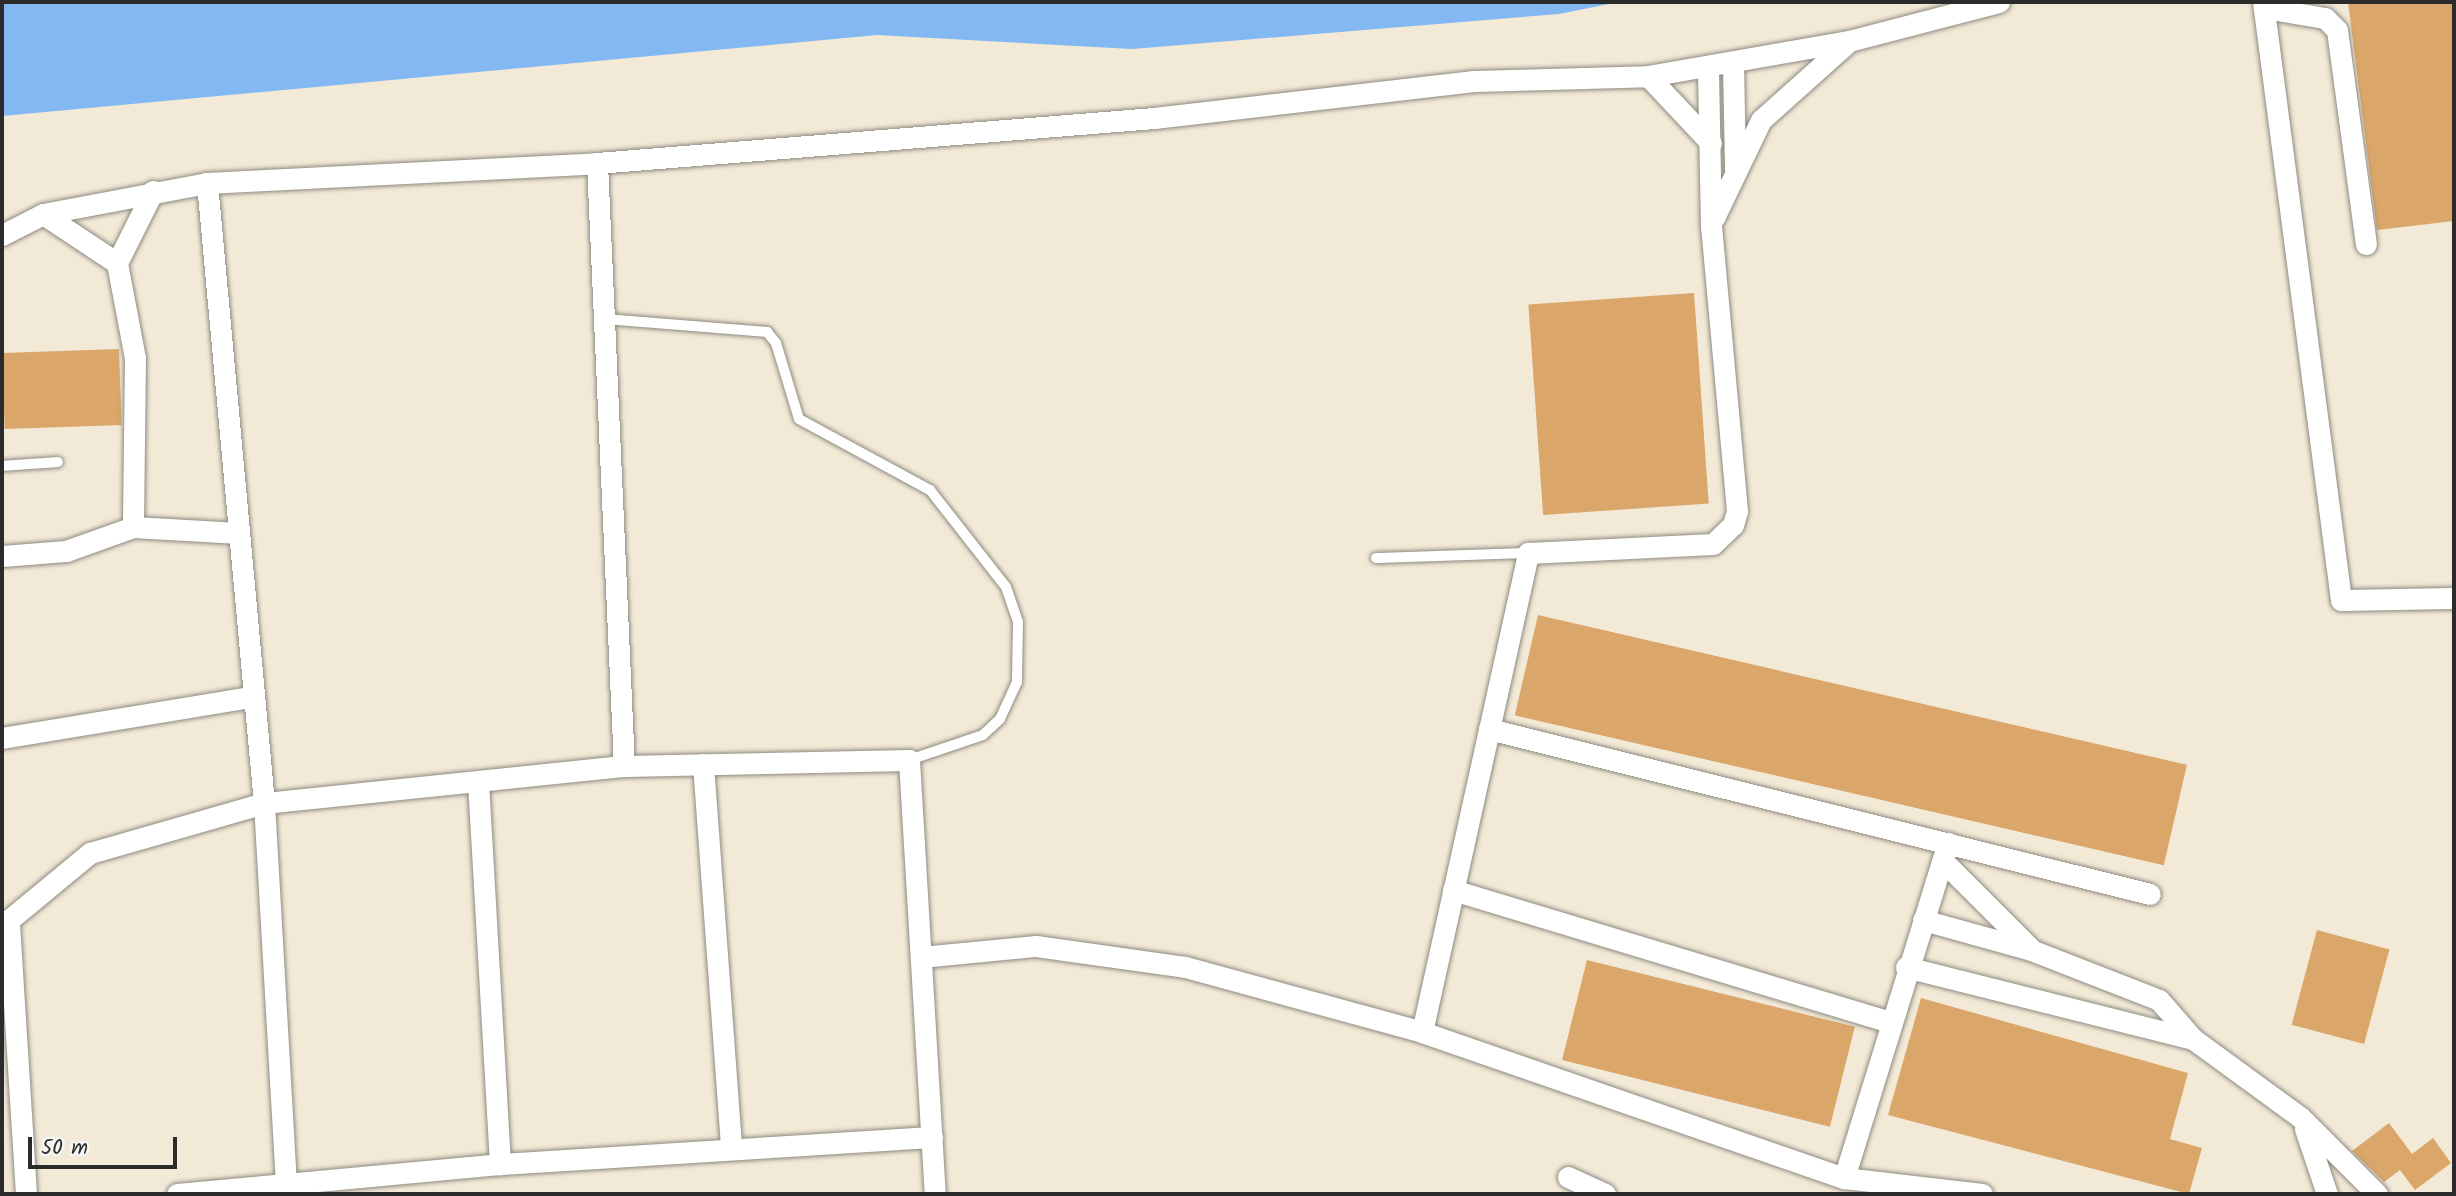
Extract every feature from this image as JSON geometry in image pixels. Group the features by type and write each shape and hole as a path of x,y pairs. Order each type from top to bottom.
{"street":[{"path":"2,235 43,214 153,191 207,183 597,163 1154,118 1474,81 1648,76 1849,41 1999,2"},
{"path":"2365,244 2337,30 2325,18 2264,5 2341,600 2454,598"},
{"path":"1711,227 1735,171 1777,99 1849,41"},
{"path":"1733,62 1735,171"},
{"path":"1422,1032 1528,553 1713,544 1733,525 1737,510 1711,227 1708,67"},
{"path":"1648,76 1710,143"},
{"path":"597,163 624,766"},
{"path":"207,183 239,533 250,697 264,803 286,1187"},
{"path":"132,527 135,358 117,263 153,191"},
{"path":"43,214 117,263"},
{"path":"2,556 66,551 132,527 239,533"},
{"path":"2,738 250,697"},
{"path":"1489,729 1946,852 2150,894"},
{"path":"26,1194 5,920 90,853 264,803 624,766 909,760 935,1194"},
{"path":"703,764 731,1149"},
{"path":"478,782 500,1164"},
{"path":"1844,1178 1906,967 1946,852"},
{"path":"1946,852 2031,950"},
{"path":"1453,890 1889,1023"},
{"path":"1923,920 2031,950 2159,1000 2193,1039 2301,1117 2377,1194"},
{"path":"921,957 1036,946 1185,967 1422,1032 1844,1178 1982,1194"},
{"path":"1906,967 2193,1039"},
{"path":"2301,1117 2327,1194"},
{"path":"177,1194 286,1187 325,1189 500,1164 932,1137"},
{"path":"1568,1177 1605,1194"}],"lane":[{"path":"605,319 767,332 776,343 799,419 930,490 1006,587 1018,622 1017,682 1000,719 983,735 909,760"},
{"path":"2,466 58,462"},
{"path":"1376,558 1528,553"}],"water":[{"path":"2,2 1619,2 1559,14 1132,49 877,35 2,116"}],"building":[{"path":"2348,2 2454,2 2454,221 2377,230"},
{"path":"1694,293 1709,503 1543,515 1528,305"},
{"path":"119,349 122,425 5,429 2,353"},
{"path":"1538,615 2187,765 2164,865 1515,715"},
{"path":"2317,930 2389,949 2364,1044 2292,1025"},
{"path":"1587,960 1855,1027 1830,1127 1562,1060"},
{"path":"1921,998 2188,1073 2170,1139 2202,1148 2189,1194 1888,1115"},
{"path":"2389,1123 2412,1154 2433,1138 2451,1163 2415,1190 2400,1170 2384,1182 2352,1151"}]}
